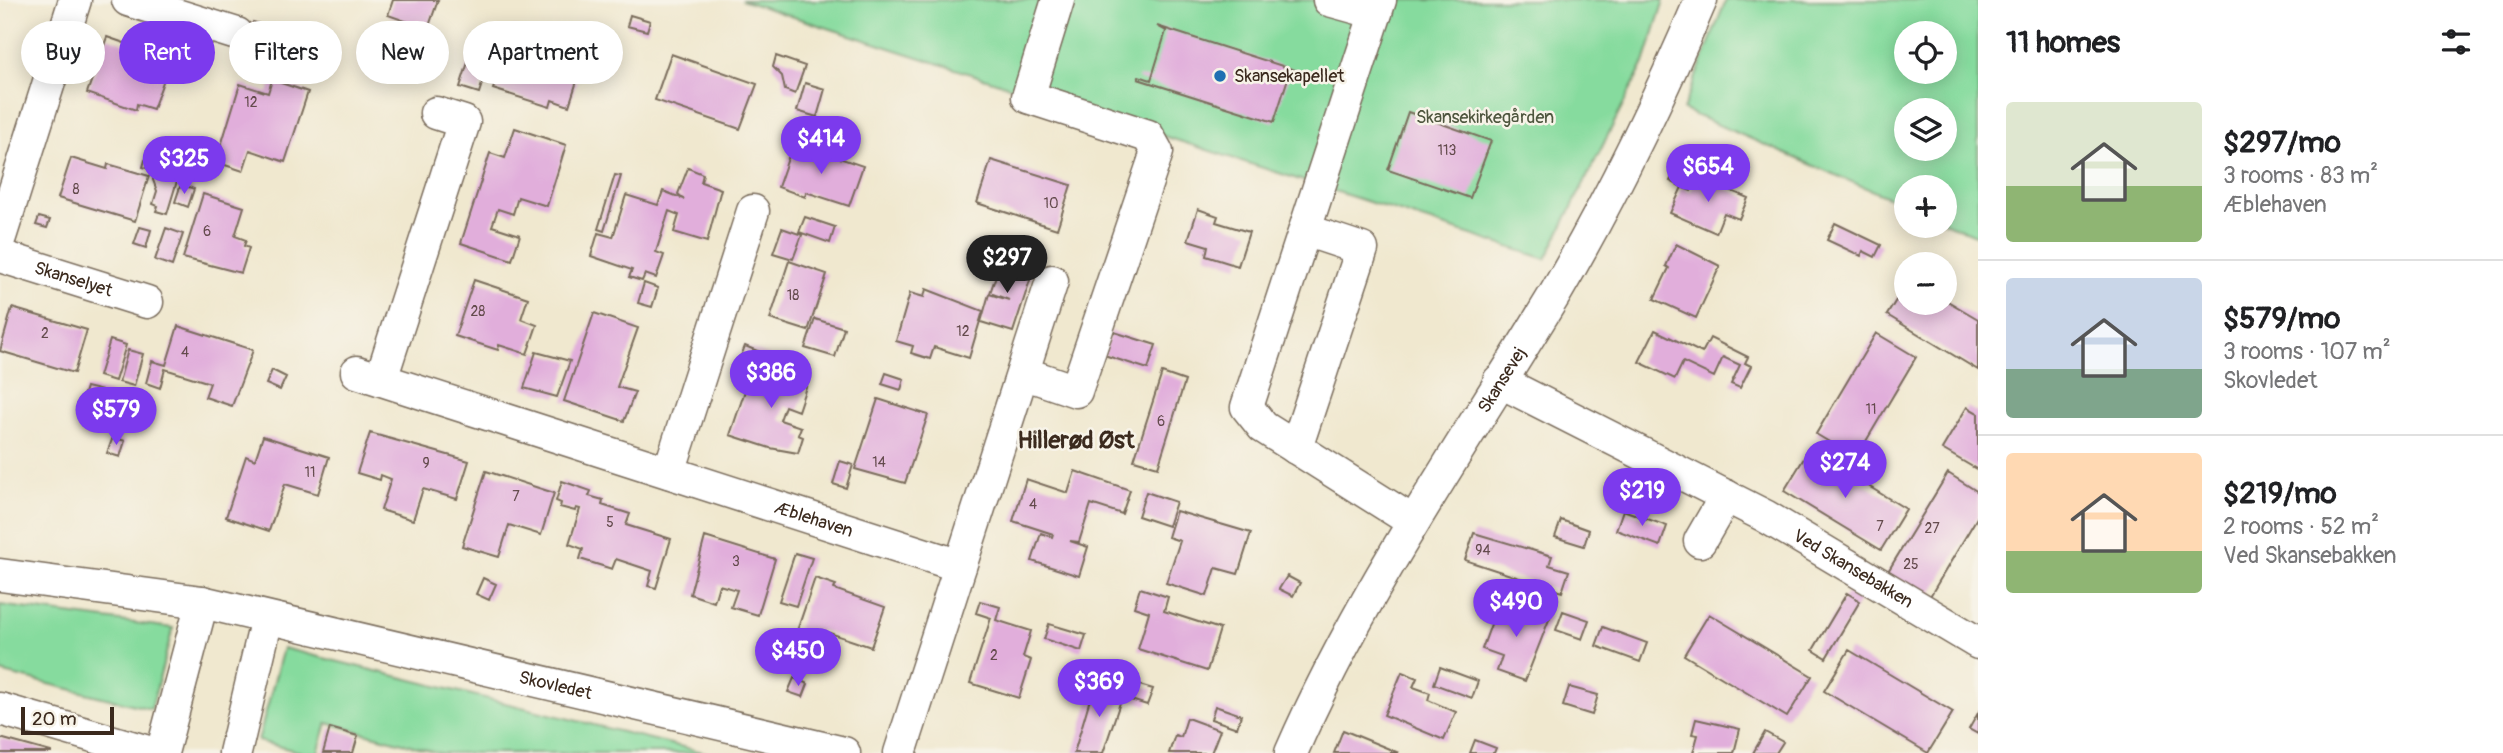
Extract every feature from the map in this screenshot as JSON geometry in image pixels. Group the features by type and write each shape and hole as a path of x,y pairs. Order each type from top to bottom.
{"street":[{"path":"0,237 75,0"},
{"path":"128,0 229,32"},
{"path":"1023,373 1076,391 1157,152 1148,136 1028,96 1058,0"},
{"path":"1329,0 1378,7 1247,407 1263,427 1412,521"},
{"name":"Skansevej","path":"1291,753 1351,627 1412,521 1554,295 1611,196 1661,95 1701,0"},
{"name":"Æblehaven","path":"436,113 464,122 369,375 960,566"},
{"path":"668,472 753,211"},
{"path":"1296,448 1362,249 1305,230"},
{"name":"Skanselyet","path":"0,256 147,302"},
{"path":"900,753 1052,281"},
{"name":"Ved Skansebakken","path":"1499,381 1765,516 1978,643"},
{"path":"1700,541 1726,496"},
{"name":"Skovledet","path":"0,575 202,602 844,753"},
{"path":"162,753 202,602"},
{"path":"240,752 267,618"},
{"path":"0,709 152,753"}],"green space":[{"name":"Skansekirkegården","path":"741,0 1664,0 1644,63 1546,259"},
{"path":"1726,0 1978,0 1978,236 1957,227 1957,175 1894,175 1894,200 1683,110"},
{"path":"0,605 173,628 151,709 0,672"},
{"path":"283,648 707,753 440,753 327,723 318,753 304,753 258,741"}],"building":[{"path":"393,0 438,0 431,21 405,21 388,15"},
{"path":"630,15 650,21 647,31 627,26"},
{"name":"Skansekapellet","path":"1157,26 1301,72 1300,75 1290,72 1274,122 1138,79 1139,76 1151,80 1166,31"},
{"path":"107,37 119,41 119,84 162,84 153,109 137,104 136,110 87,93 90,84 105,84"},
{"path":"671,54 757,84 740,129 655,100"},
{"path":"776,56 805,66 795,94 785,90 782,76 773,67"},
{"path":"463,78 463,84 482,84 479,93 460,87"},
{"path":"805,83 825,89 817,117 797,111"},
{"path":"240,84 268,93 271,84 284,84 308,92 285,162 250,150 243,171 216,162"},
{"path":"495,84 576,84 569,106 552,100 550,107 493,89"},
{"path":"1408,112 1491,141 1470,198 1388,170"},
{"path":"515,128 566,145 547,206 518,197 513,214 498,209 492,226 520,235 512,260 461,243 490,153 505,158"},
{"path":"792,147 809,153 810,148 863,166 849,206 806,192 805,197 778,187"},
{"path":"1682,155 1694,161 1682,187 1670,181"},
{"path":"71,158 107,169 108,164 149,176 135,221 58,198"},
{"path":"145,160 180,171 167,214 156,211 158,206 153,204 157,191 153,180 155,170 143,167"},
{"path":"991,160 1071,185 1057,229 977,203"},
{"path":"688,168 703,174 701,182 721,189 707,242 674,232 679,215 669,211 656,252 664,255 656,278 645,274 642,281 629,277 632,270 591,256 598,233 613,237 626,195 658,205 663,191 684,199 678,194"},
{"path":"615,175 621,176 604,231 598,229"},
{"path":"1697,176 1748,198 1739,219 1724,213 1716,233 1670,213 1682,187 1691,191"},
{"path":"181,184 194,189 188,207 175,202"},
{"path":"203,194 244,207 235,236 246,240 244,246 249,248 241,273 183,258"},
{"path":"1198,209 1218,216 1216,222 1249,232 1238,266 1206,256 1208,246 1188,240"},
{"path":"39,217 50,220 47,228 36,225"},
{"path":"805,217 835,227 830,243 799,232"},
{"path":"1835,223 1881,245 1875,257 1863,251 1861,256 1827,240"},
{"path":"140,227 151,230 146,248 134,244"},
{"path":"166,228 183,234 172,266 155,260"},
{"path":"782,228 802,235 793,259 773,253"},
{"path":"1676,244 1720,266 1696,318 1654,299 1669,268 1666,266"},
{"path":"1002,258 1034,268 1013,332 981,322 989,294 1009,300 990,293"},
{"path":"789,261 827,274 808,331 770,319"},
{"path":"474,280 528,298 521,319 537,325 527,354 499,345 498,350 455,336"},
{"path":"644,283 658,288 652,307 638,303"},
{"path":"926,289 983,311 969,358 934,347 930,359 911,353 913,346 896,341 910,293 924,297"},
{"path":"1894,304 1894,315 1957,315 1957,307 1978,319 1978,370 1887,315"},
{"path":"12,308 87,330 74,373 0,351"},
{"path":"594,313 638,328 617,387 635,392 624,421 564,401"},
{"path":"815,319 844,328 835,357 805,348"},
{"path":"178,326 253,350 232,406 205,397 210,383 165,369 160,388 146,383 152,361 166,365"},
{"path":"1655,330 1702,353 1710,338 1748,357 1745,363 1751,366 1740,388 1731,384 1740,365 1723,357 1714,377 1683,362 1675,379 1639,362"},
{"path":"1111,331 1156,345 1148,369 1104,355"},
{"path":"1876,333 1916,357 1856,458 1816,434"},
{"path":"110,340 126,345 115,381 99,376"},
{"path":"745,346 770,356 764,374 738,364"},
{"path":"128,350 143,354 134,386 119,382"},
{"path":"536,352 570,361 557,397 524,388"},
{"path":"772,366 809,378 798,411 785,406 780,420 801,427 798,435 803,437 798,453 770,448 730,435 751,373 767,378"},
{"path":"272,370 286,377 280,390 266,384"},
{"path":"886,373 904,379 901,390 882,384"},
{"path":"1162,373 1185,381 1158,467 1134,460"},
{"path":"86,387 111,393 104,417 79,409"},
{"path":"878,399 928,415 905,483 855,469"},
{"path":"1967,407 1978,413 1978,470 1942,449"},
{"path":"370,433 469,461 457,499 423,489 413,520 381,510 391,479 381,475 380,480 357,473"},
{"path":"263,436 329,457 318,494 285,484 269,531 226,517 246,456 255,460"},
{"path":"113,437 125,441 120,457 107,453"},
{"path":"1809,450 1906,509 1881,550 1784,491"},
{"path":"840,461 853,465 846,488 833,484"},
{"path":"486,471 554,493 541,535 509,525 499,557 462,546"},
{"path":"1075,471 1130,490 1122,514 1091,504 1079,542 1070,541 1088,547 1079,576 1032,561 1041,533 1052,537 1053,534 1013,521 1026,479 1068,493"},
{"path":"1948,473 1978,492 1978,516 1926,603 1884,578"},
{"path":"562,481 591,491 589,496 603,500 602,505 630,514 626,525 671,539 656,588 648,586 652,571 616,559 612,569 580,559 583,549 569,544 580,509 576,508 575,511 560,507 561,503 556,501"},
{"path":"1146,492 1176,502 1168,526 1138,516"},
{"path":"1623,510 1667,526 1660,546 1616,530"},
{"path":"1176,511 1251,533 1238,574 1216,568 1207,596 1166,583 1180,541 1168,537"},
{"path":"1561,520 1589,530 1584,546 1555,537"},
{"path":"1474,533 1552,556 1549,565 1569,571 1562,592 1465,560"},
{"path":"705,537 775,559 758,615 731,607 737,590 719,585 714,602 690,594"},
{"path":"795,553 812,558 796,606 779,601"},
{"path":"1287,576 1300,583 1293,596 1279,589"},
{"path":"483,578 496,584 489,600 476,594"},
{"path":"815,578 836,585 834,589 885,607 871,647 821,630 818,639 797,631"},
{"path":"1140,588 1168,597 1164,611 1220,629 1207,671 1138,649 1149,612 1134,607"},
{"path":"1847,593 1860,601 1826,658 1813,650"},
{"path":"980,601 1000,607 996,620 1031,631 1023,657 1031,660 1019,698 970,683 991,618 976,613"},
{"path":"1498,605 1514,611 1517,605 1550,617 1525,681 1497,671 1502,656 1482,649"},
{"path":"1563,611 1589,620 1582,639 1556,630"},
{"path":"1709,614 1812,676 1787,717 1684,655"},
{"path":"1049,624 1086,635 1081,651 1044,639"},
{"path":"1603,627 1647,643 1640,662 1596,646"},
{"path":"1849,650 1953,712 1928,753 1824,691"},
{"path":"1440,667 1478,681 1472,698 1434,684"},
{"path":"1402,672 1417,678 1413,687 1430,693 1428,700 1456,712 1444,740 1384,715"},
{"path":"794,678 808,684 803,697 788,692"},
{"path":"1095,682 1124,691 1103,753 1074,753"},
{"path":"1136,684 1153,689 1147,705 1131,700"},
{"path":"1569,687 1598,695 1592,715 1563,706"},
{"path":"1215,706 1241,715 1237,728 1211,719"},
{"path":"1978,713 1978,734 1969,729"},
{"path":"1187,718 1220,730 1211,753 1169,753 1175,735 1181,737"},
{"path":"1696,719 1740,729 1734,753 1693,753 1698,735 1692,734"},
{"path":"330,728 358,736 353,753 323,753"},
{"path":"1343,730 1399,753 1334,753"},
{"path":"1765,732 1783,742 1776,753 1753,753"},
{"path":"0,738 51,752 51,753 0,753"},
{"path":"1475,740 1496,748 1494,753 1470,753"}],"place":[{"name":"Skansekapellet","path":"1220,76"}],"district":[{"name":"Hillerød Øst","path":"1076,440"}]}
